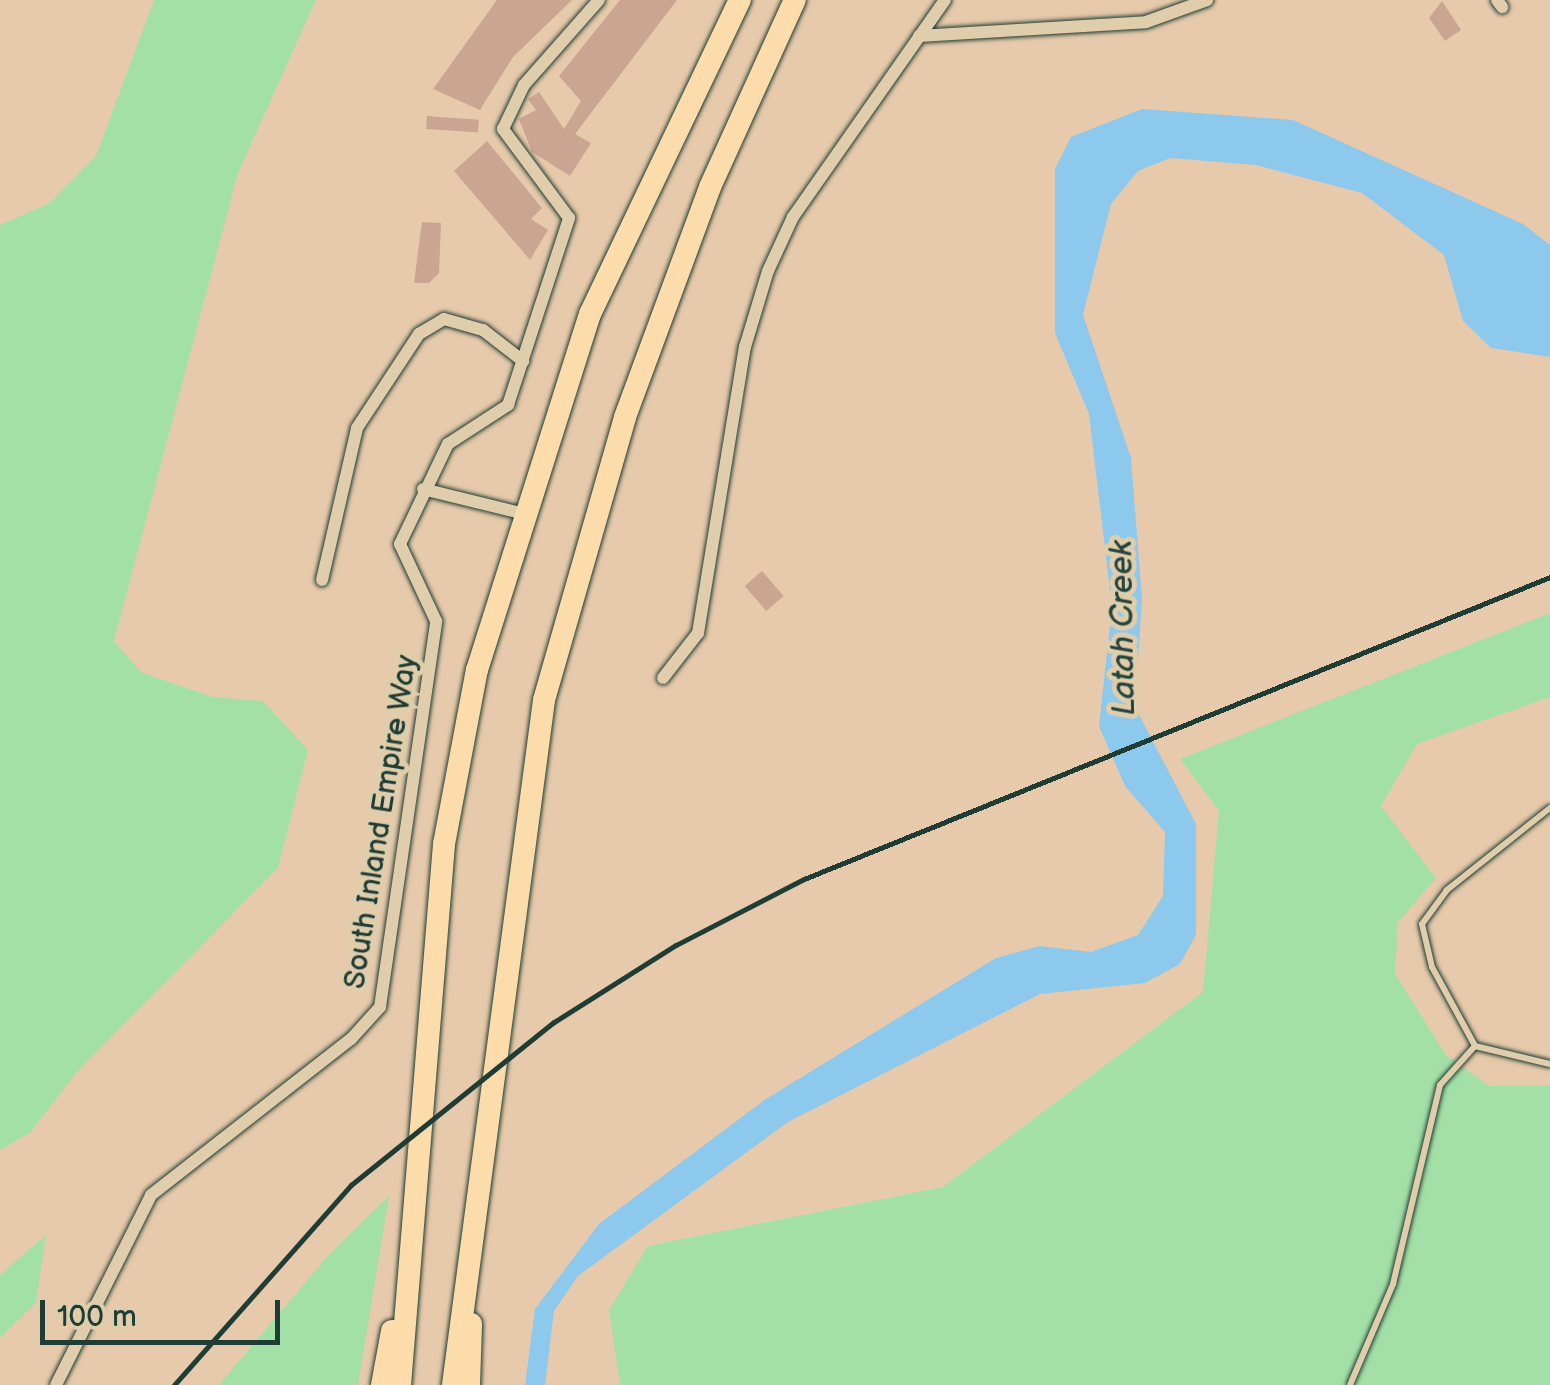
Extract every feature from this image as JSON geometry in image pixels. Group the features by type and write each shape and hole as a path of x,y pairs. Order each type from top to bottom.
{"highway":[{"path":"400,1385 444,844 476,670 521,513 590,314 740,0"},
{"path":"453,1385 544,700 625,417 710,186 795,0"},
{"path":"382,1385 410,1239"},
{"path":"468,1251 469,1385"}],"street":[{"name":"South Inland Empire Way","path":"56,1385 151,1195 351,1039 380,1006 436,622 400,544 448,444 508,405 569,218 503,130 524,85 599,0"},
{"path":"664,678 698,633 745,346 768,270 793,217 946,0"},
{"path":"919,36 1146,22 1207,0"},
{"path":"322,580 356,428 418,334 444,319 483,330 522,361"},
{"path":"424,489 521,513"}],"lane":[{"path":"1550,808 1447,890 1422,924 1432,966 1475,1046 1550,1064"},
{"path":"1350,1385 1393,1284 1440,1085 1475,1046"}],"green space":[{"path":"154,0 316,0 238,173 114,641 142,673 213,697 263,701 308,750 278,868 76,1073 30,1133 0,1150 0,225 50,203 96,156"},
{"path":"1550,613 1550,697 1417,744 1381,806 1436,878 1398,922 1395,974 1446,1055 1489,1086 1550,1085 1550,1385 620,1385 609,1310 648,1246 943,1187 1203,992 1219,811 1180,759"},
{"path":"389,1196 358,1385 219,1385 326,1258"},
{"path":"46,1235 36,1303 0,1338 0,1275"}],"water":[{"name":"Latah Creek","path":"1142,109 1293,120 1523,224 1550,245 1550,357 1491,348 1463,321 1444,255 1362,193 1256,165 1170,158 1138,171 1111,204 1083,315 1131,458 1142,599 1135,707 1196,824 1196,935 1180,964 1145,983 1040,994 788,1122 578,1276 554,1311 545,1385 525,1385 535,1309 599,1224 766,1099 996,958 1040,946 1091,952 1138,935 1163,896 1165,832 1125,786 1099,726 1112,607 1089,414 1055,333 1055,169 1071,137"}],"building":[{"path":"497,0 572,0 513,57 480,110 433,89"},
{"path":"620,0 677,0 575,134 591,143 570,176 532,152 519,119 536,110 528,99 539,92 564,129 581,101 559,76"},
{"path":"1442,1 1461,30 1445,41 1429,18"},
{"path":"427,116 479,120 478,133 426,129"},
{"path":"487,141 542,208 531,219 548,230 530,260 454,171"},
{"path":"422,222 441,223 439,273 429,283 414,283"},
{"path":"762,571 784,596 766,611 745,586"}],"railway":[{"path":"174,1385 351,1185 554,1022 676,945 804,879 1550,577"}]}
